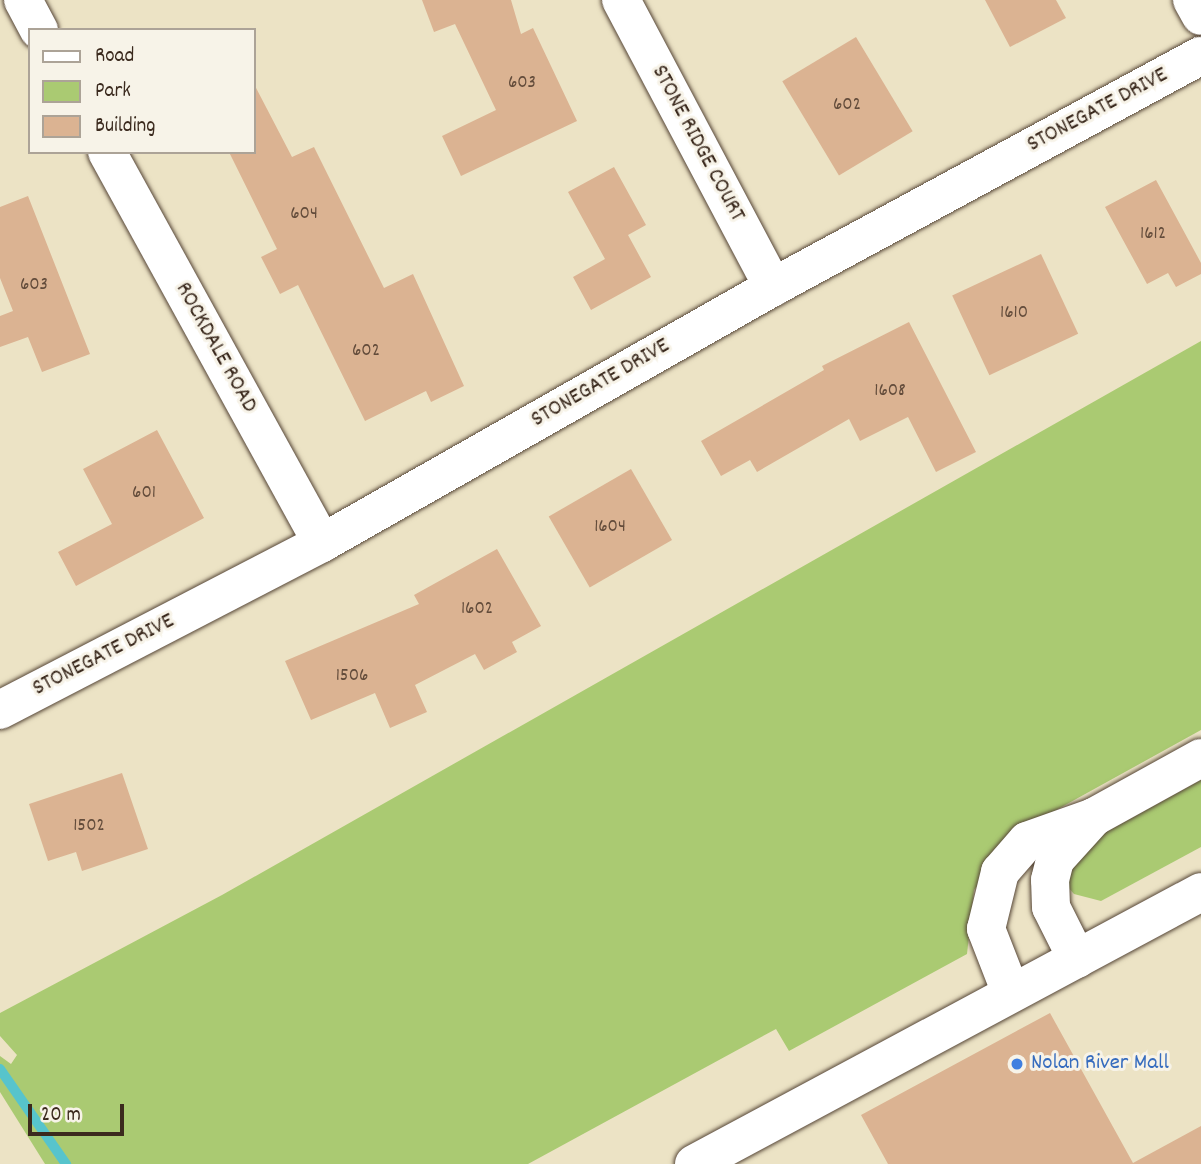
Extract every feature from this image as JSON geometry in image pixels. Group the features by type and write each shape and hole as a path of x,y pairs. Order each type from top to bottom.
{"street":[{"path":"23,0 38,28"},
{"name":"STONE RIDGE COURT","path":"621,0 773,287"},
{"path":"1192,0 1201,16"},
{"name":"STONEGATE DRIVE","path":"0,709 322,543 773,287 1201,56"},
{"name":"ROCKDALE ROAD","path":"108,154 322,543"},
{"path":"1011,993 986,929 1000,872 1027,841 1094,817 1201,758"},
{"path":"1077,958 1051,907 1050,880 1055,860 1094,817"},
{"path":"694,1164 1201,892"}],"green space":[{"path":"1201,341 1201,730 1020,830 974,890 967,954 789,1051 776,1029 528,1164 45,1164 0,1092 0,1056 11,1064 17,1055 0,1036 0,1013 222,895"},
{"path":"1201,780 1201,847 1101,901 1074,894 1067,886 1079,847"}],"building":[{"path":"422,0 511,0 521,34 533,28 577,121 461,176 442,136 496,110 455,24 434,32"},
{"path":"985,0 1056,0 1066,18 1010,47"},
{"path":"856,37 913,131 839,176 782,81"},
{"path":"256,88 292,157 314,147 384,288 413,274 464,386 431,402 426,391 365,421 298,285 280,294 261,257 277,249 230,154 256,154"},
{"path":"614,167 646,225 628,235 651,277 591,310 573,277 605,259 568,192"},
{"path":"1156,180 1201,263 1201,274 1176,287 1168,273 1147,284 1105,207"},
{"path":"28,196 90,354 42,372 28,337 0,347 0,316 13,311 0,278 0,207"},
{"path":"1041,254 1078,334 989,375 952,295"},
{"path":"909,322 976,452 936,472 908,417 860,441 849,419 757,472 750,460 721,476 701,441 824,370 822,366"},
{"path":"157,430 204,518 76,586 58,552 112,524 83,469"},
{"path":"631,469 672,540 590,588 549,516"},
{"path":"497,549 541,626 512,642 517,652 484,670 475,654 415,685 427,712 390,728 375,693 311,720 285,661 419,604 414,595"},
{"path":"122,773 148,849 82,871 76,852 48,861 29,804"},
{"name":"Nolan River Mall","path":"1050,1013 1133,1163 1201,1126 1201,1164 888,1164 861,1115"}],"waterway":[{"path":"0,1069 66,1164"}],"place":[{"name":"Nolan River Mall","path":"1017,1064"}]}
